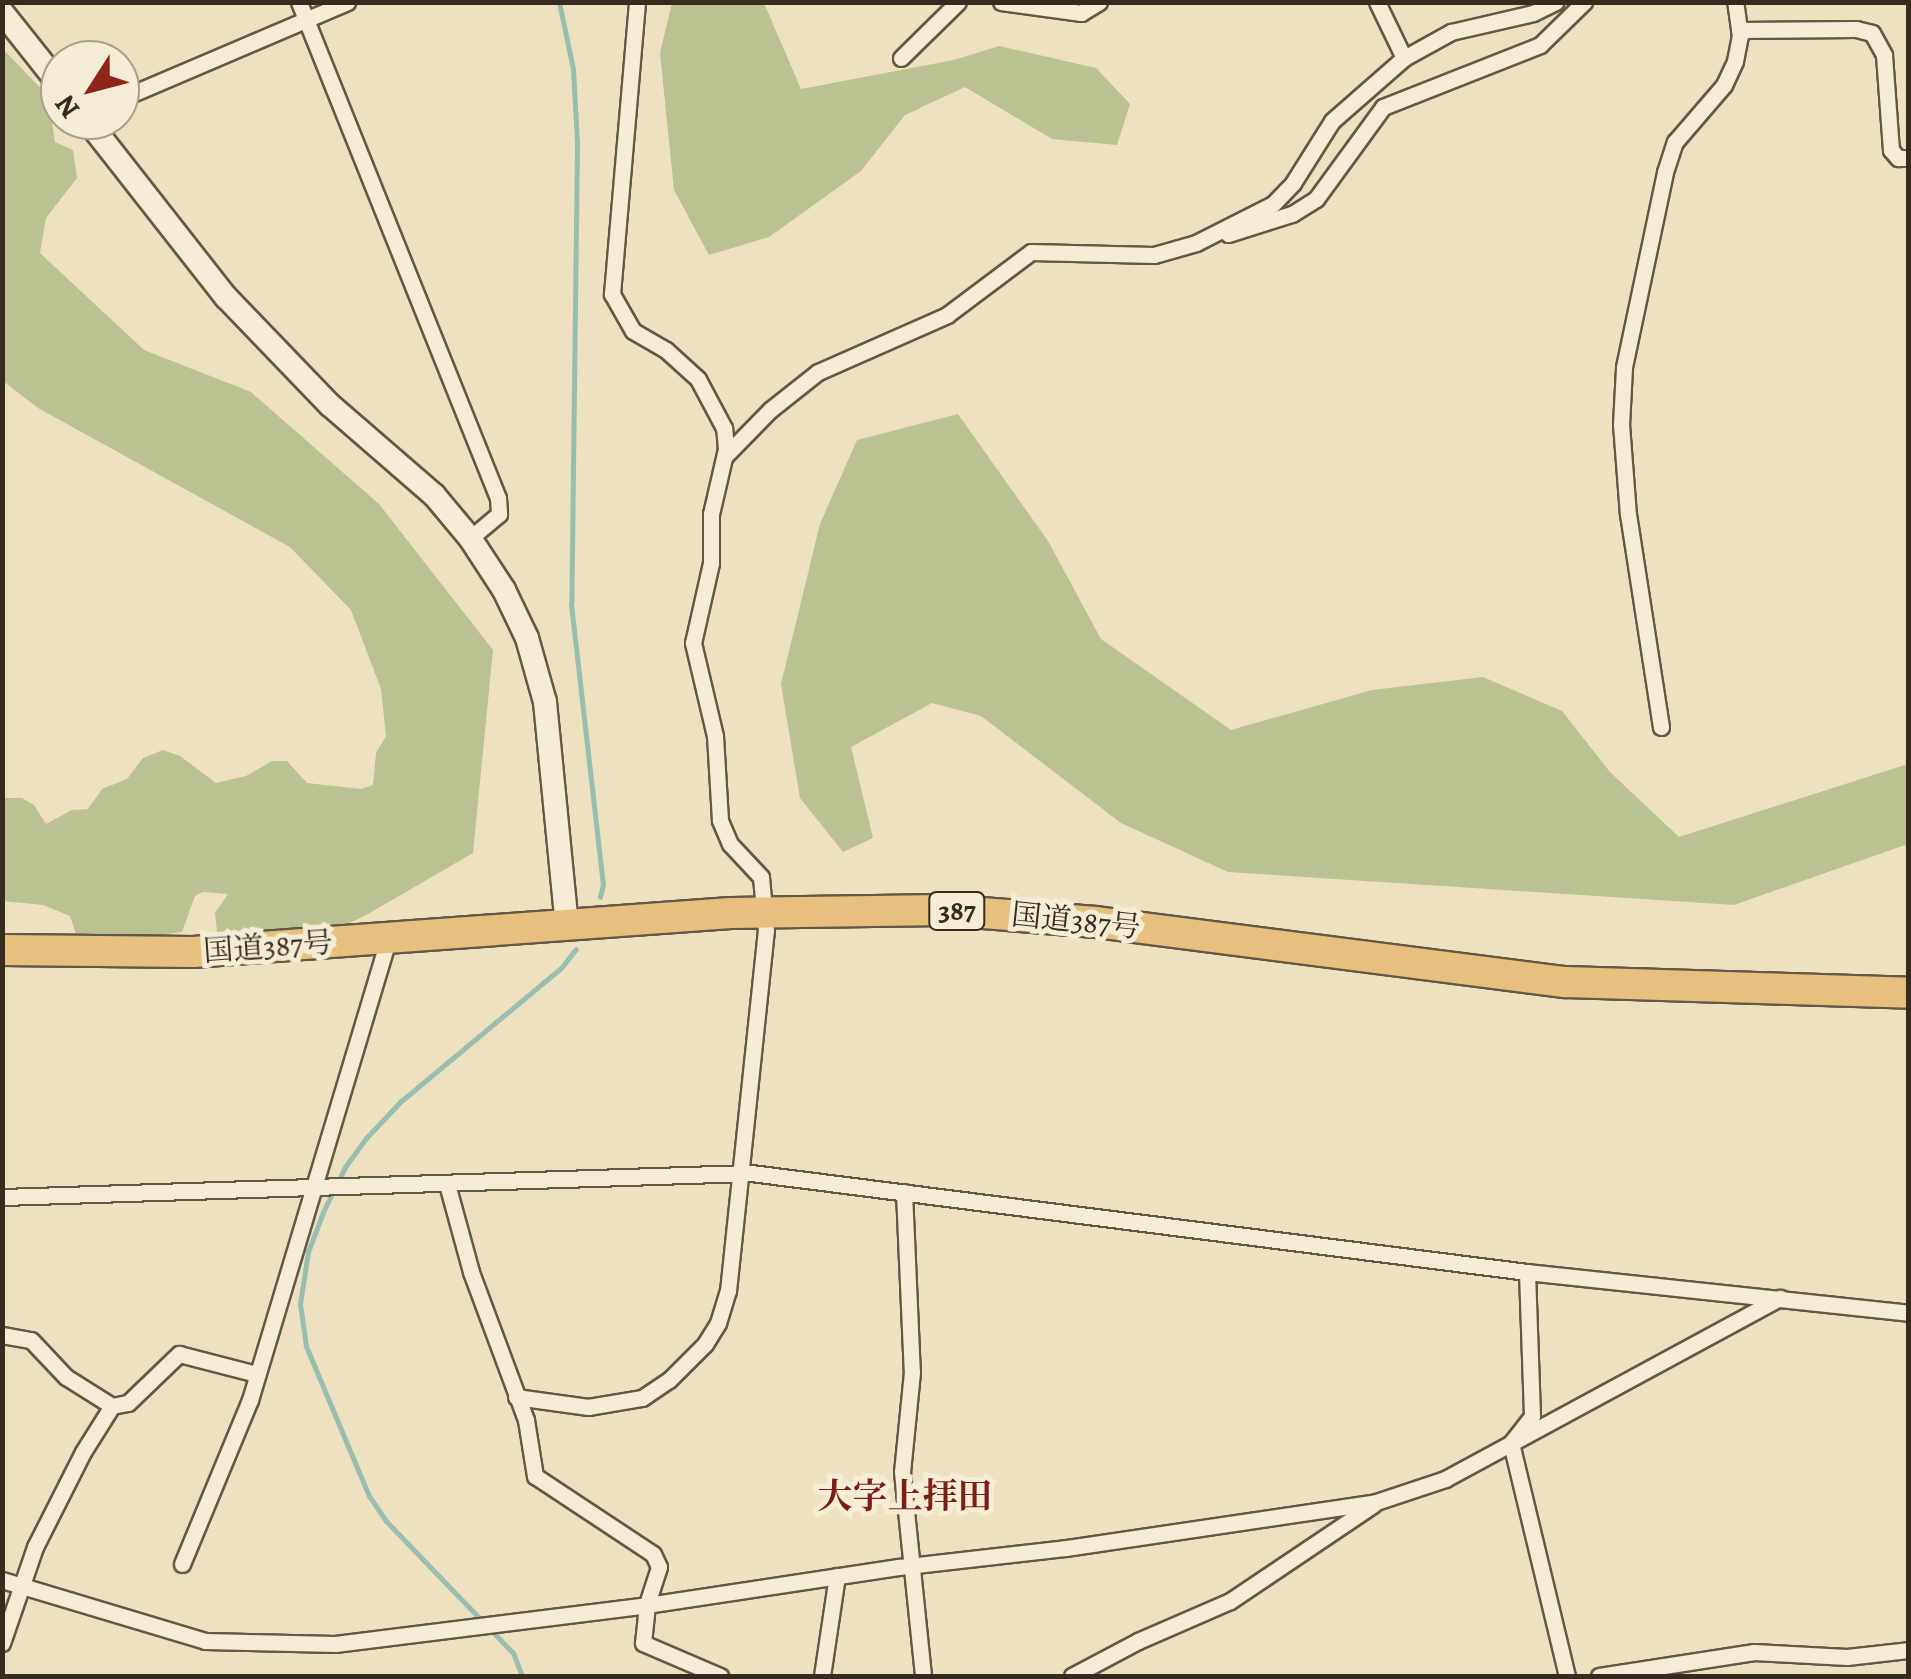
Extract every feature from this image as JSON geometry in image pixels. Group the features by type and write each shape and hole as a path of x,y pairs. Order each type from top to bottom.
{"highway":[{"name":"国道387号","path":"2,950 193,952 766,912 906,909 1008,914 1565,982 1908,993"}],"street":[{"path":"299,2 498,498 499,514 470,538"},
{"path":"140,90 347,2"},
{"path":"516,1397 588,1407 642,1398 670,1380 705,1344 724,1309 766,912 762,876 730,844 720,820 715,736 693,642 711,563 714,492 724,458 724,428 715,402 687,367 633,332 612,294 637,2"},
{"path":"902,58 958,2"},
{"path":"1001,2 1081,13 1099,2"},
{"path":"1377,2 1404,58"},
{"path":"1196,243 1272,204 1294,183 1332,121 1404,58 1451,32 1533,13 1556,2"},
{"path":"724,458 770,410 818,372 947,316 1030,252 1138,256 1196,243 1305,207 1383,106 1526,52 1562,27 1584,2"},
{"path":"1661,728 1628,515 1621,425 1624,366 1665,172 1676,142 1724,85 1735,61 1739,30 1735,2"},
{"path":"2,12 40,60"},
{"path":"1739,30 1856,29 1872,33 1884,54 1891,150 1898,158 1908,158"},
{"path":"103,140 256,330 330,405 434,496 470,538 516,614 538,670 552,760 567,926"},
{"path":"182,1564 257,1374 388,939"},
{"path":"2,1198 740,1173 1526,1272 1908,1313"},
{"path":"446,1184 453,1217 526,1420 532,1470 539,1481 658,1560 647,1605 646,1646 720,1676"},
{"path":"904,1192 912,1350 902,1472 923,1676"},
{"path":"1511,1443 1532,1416 1526,1272"},
{"path":"2,1580 187,1636 242,1645 336,1644 1066,1548 1376,1502 1434,1484 1780,1298"},
{"path":"2,1335 31,1340 66,1377 112,1406 128,1403 179,1354 257,1374"},
{"path":"2,1643 20,1585 83,1452 112,1406"},
{"path":"1511,1443 1567,1676"},
{"path":"1072,1676 1138,1641 1230,1602 1376,1502"},
{"path":"822,1676 838,1576"},
{"path":"1598,1676 1754,1652 1847,1657 1908,1650"}],"green space":[{"path":"672,3 764,3 801,89 954,60 999,46 1096,68 1130,104 1117,145 1052,139 965,87 905,115 861,171 769,237 709,255 674,190 660,53"},
{"path":"2,48 40,88 40,140 55,140 73,150 77,178 46,218 40,253 144,350 251,392 379,504 493,650 473,853 317,939 217,932 215,913 228,894 203,892 195,896 182,932 130,939 82,936 76,934 70,916 43,905 3,901 3,798 22,798 34,805 46,824 72,810 88,809 102,789 127,779 143,758 163,750 180,756 216,783 246,776 272,761 287,761 307,783 361,789 373,785 376,753 386,736 381,689 351,610 290,547 38,408 3,381"},
{"path":"958,414 1048,541 1101,639 1231,730 1372,690 1483,677 1562,711 1610,772 1679,837 1908,764 1908,844 1734,905 1228,872 1121,823 981,716 932,703 851,747 873,838 843,852 800,798 781,684 820,524 857,440"}],"waterway":[{"path":"559,2 573,69 577,143 571,604 603,884 600,897"},
{"path":"522,1676 513,1653 386,1521 369,1496 306,1346 300,1304 308,1252 323,1212 345,1167 366,1138 400,1102 561,968 576,949"}],"district":[{"name":"大字上拝田","path":"905,1496"}]}
